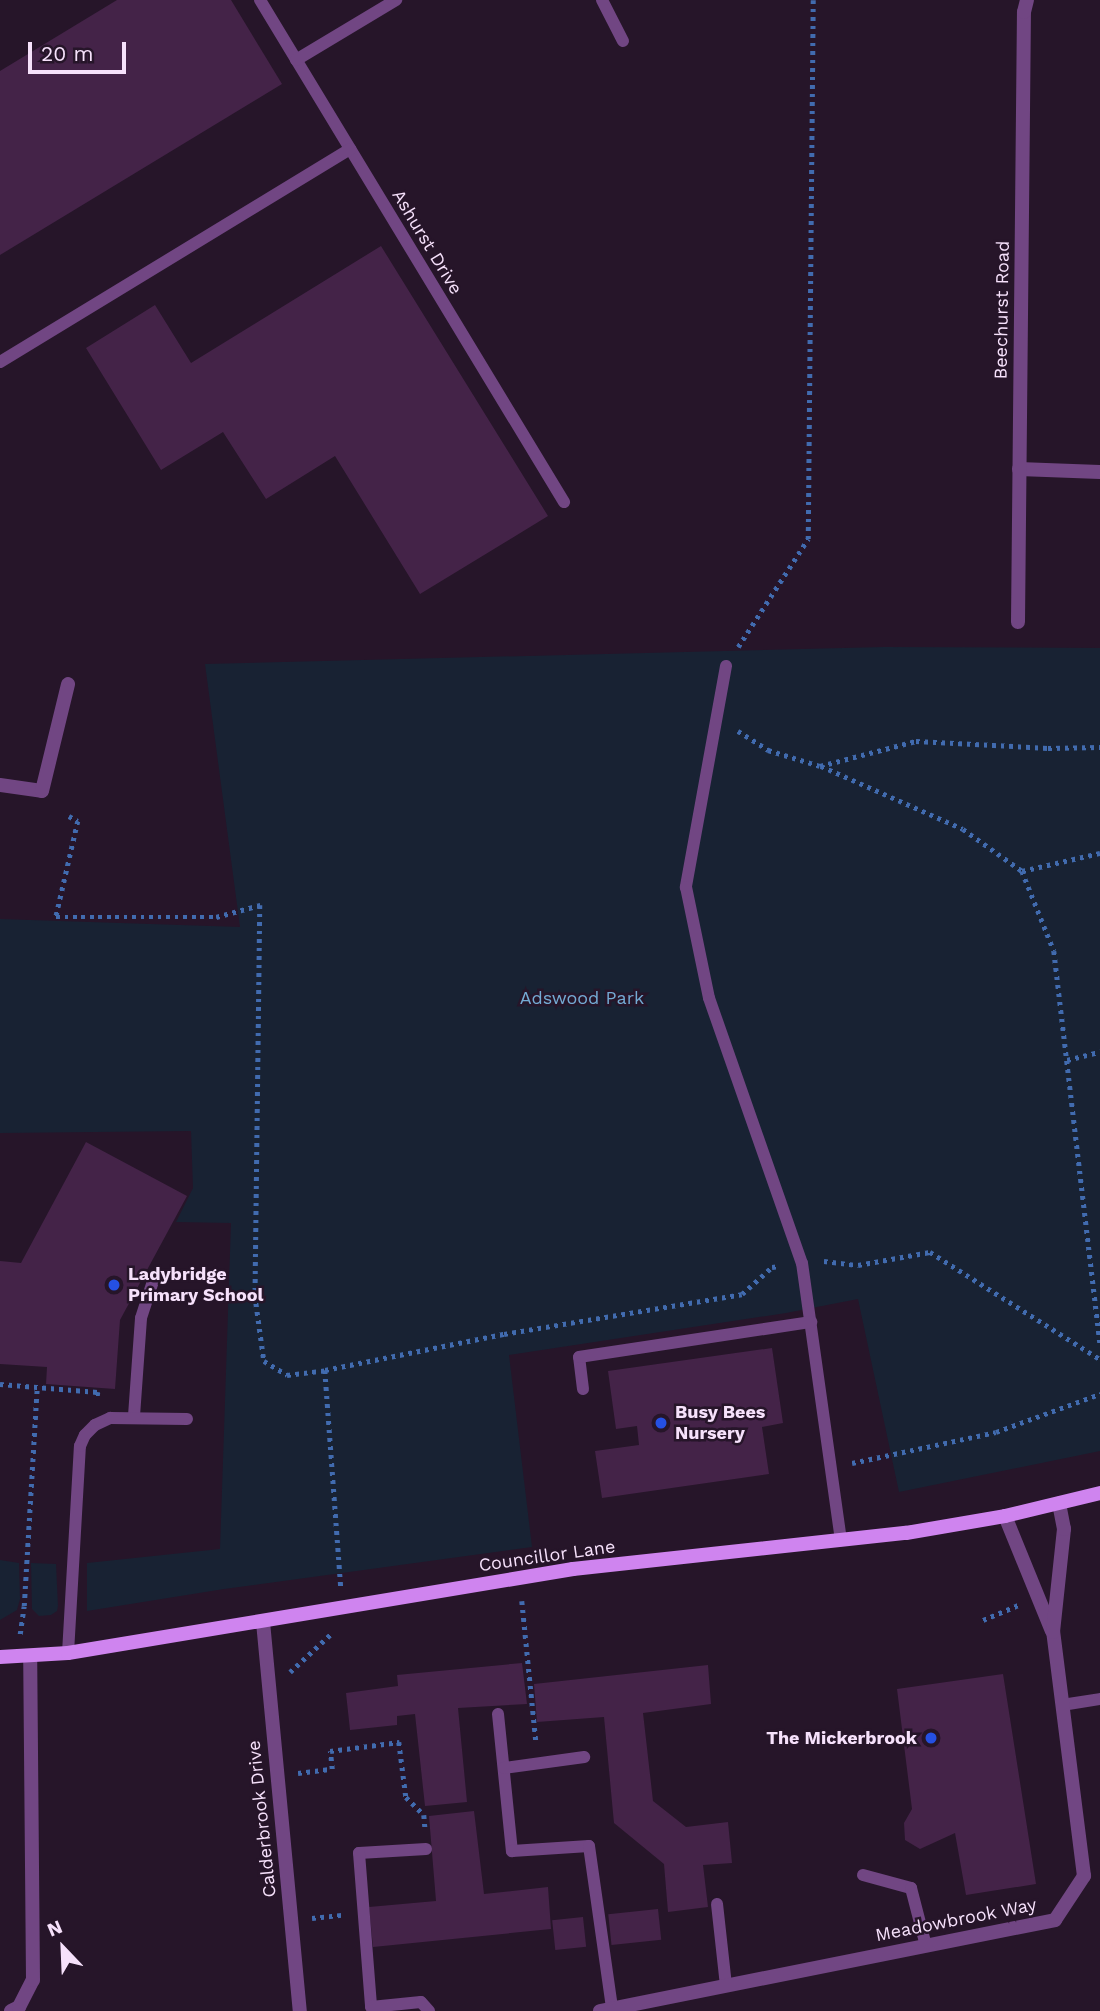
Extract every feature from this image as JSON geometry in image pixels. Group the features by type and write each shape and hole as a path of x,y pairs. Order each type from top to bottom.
{"street":[{"name":"Beechurst Road","path":"1018,622 1024,12 1027,0"},
{"path":"1019,469 1100,471"},
{"path":"0,785 42,791 68,684"},
{"name":"Councillor Lane","path":"0,1657 68,1653 573,1569 906,1533 1005,1516 1100,1493"},
{"name":"Meadowbrook Way","path":"606,2010 1055,1920 1084,1876 1053,1632 1065,1529 1059,1503"},
{"name":"Meadowbrook Way","path":"1005,1516 1053,1632"},
{"name":"Calderbrook Drive","path":"263,1622 300,2011"},
{"path":"11,2011 19,2007 33,1980 23,1657"}],"lane":[{"name":"Ashurst Drive","path":"260,0 564,502"},
{"path":"296,60 396,0"},
{"path":"602,0 623,41"},
{"path":"0,362 350,149"},
{"path":"726,666 719,718 686,887 709,998 802,1263 841,1540"},
{"path":"134,1416 141,1318 154,1278"},
{"path":"583,1389 579,1357 811,1322"},
{"path":"68,1653 80,1446 85,1435 95,1424 110,1418 134,1416 187,1419"},
{"path":"1062,1705 1100,1699"},
{"path":"498,1714 512,1851 589,1846 606,2010"},
{"path":"504,1768 584,1758"},
{"path":"426,1849 359,1853 371,2007 421,2002 429,2011"},
{"path":"863,1875 911,1888 926,1946"},
{"path":"717,1904 726,1986"}],"path":[{"path":"726,666 808,540 814,0"},
{"path":"719,718 768,750 820,766 963,830 1022,871 1055,951 1100,1343"},
{"path":"820,766 916,741 1048,748 1100,747"},
{"path":"69,817 78,821 56,917 216,917 260,905 255,1295 264,1361 287,1375 325,1370 504,1334 742,1294 772,1267 831,1261 858,1265 930,1252 1100,1359"},
{"path":"1022,871 1100,852"},
{"path":"1067,1060 1100,1052"},
{"path":"325,1370 341,1581"},
{"path":"0,1384 98,1392 95,1424"},
{"path":"23,1657 37,1387"},
{"path":"831,1467 996,1432 1100,1394"},
{"path":"519,1579 539,1763"},
{"path":"983,1620 1038,1597"},
{"path":"283,1678 320,1642 336,1631"},
{"path":"277,1776 332,1769 330,1751 399,1742 406,1797 424,1815 426,1849"},
{"path":"292,1921 363,1912"}],"green space":[{"name":"Adswood Park","path":"884,647 1100,648 1100,1451 899,1492 858,1299 786,1313 509,1355 532,1547 224,1589 87,1611 87,1563 220,1549 231,1223 176,1222 193,1188 191,1131 0,1133 0,919 240,927 205,664"},
{"path":"0,1560 19,1563 20,1599 17,1610 0,1620"},
{"path":"31,1563 56,1564 58,1606 57,1611 51,1615 39,1616 32,1609"}],"building":[{"path":"117,0 231,0 282,84 0,255 0,71"},
{"path":"381,246 548,516 420,594 335,456 266,499 223,432 161,470 86,348 155,305 191,363"},
{"path":"86,1142 187,1196 120,1320 115,1389 46,1384 47,1367 0,1364 0,1261 21,1263"},
{"path":"772,1348 783,1423 762,1427 769,1474 602,1498 595,1451 639,1445 637,1426 616,1429 608,1371"},
{"path":"522,1663 527,1704 458,1708 467,1802 425,1806 415,1714 397,1716 397,1725 350,1730 346,1693 398,1686 397,1675"},
{"path":"708,1665 711,1704 643,1713 653,1801 686,1827 728,1822 732,1863 703,1865 708,1907 668,1912 664,1864 614,1823 604,1717 537,1722 534,1684"},
{"path":"1003,1674 1036,1884 966,1895 955,1833 920,1849 905,1840 904,1823 912,1809 897,1689"},
{"path":"474,1811 484,1894 548,1887 551,1929 373,1947 369,1907 436,1901 429,1816"},
{"path":"658,1909 661,1940 612,1945 608,1914"},
{"path":"583,1917 586,1947 555,1950 552,1920"}],"place":[{"name":"Ladybridge Primary School","path":"114,1285"},
{"name":"Busy Bees Nursery","path":"661,1423"},
{"name":"The Mickerbrook","path":"931,1738"}]}
